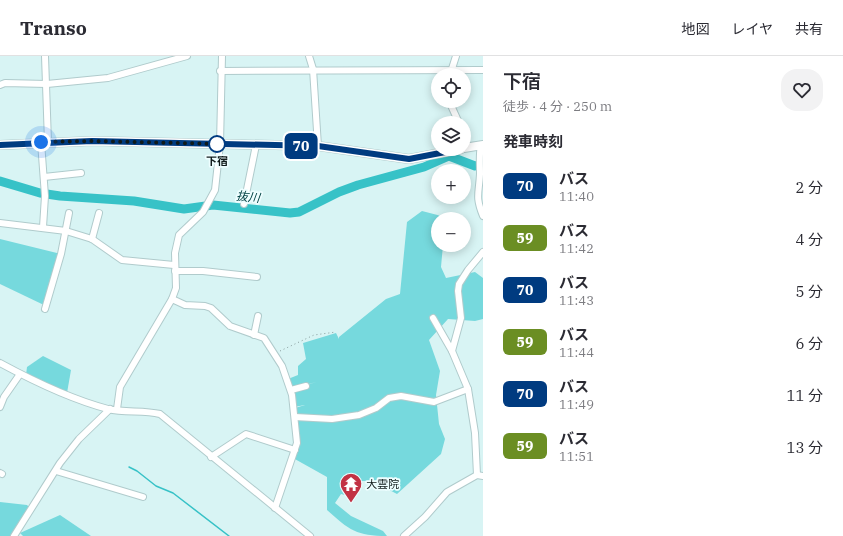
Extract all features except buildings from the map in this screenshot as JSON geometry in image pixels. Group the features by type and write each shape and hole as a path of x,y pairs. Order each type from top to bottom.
{"main road":[{"path":"0,145 92,141 318,146 409,159 431,155"},
{"path":"471,147 482,145"}],"street":[{"path":"43,227 47,84 45,56"},
{"path":"0,85 5,82 47,84 108,78 187,56"},
{"path":"117,409 120,387 172,299 176,288 174,268 179,235 203,212 215,190 220,144 220,71 222,56"},
{"path":"309,56 313,69 318,146"},
{"path":"452,68 456,56"},
{"path":"220,71 313,69 431,72"},
{"path":"471,71 483,70"},
{"path":"244,204 256,145"},
{"path":"482,145 479,154 480,168 476,194 483,216"},
{"path":"44,177 81,173"},
{"path":"45,309 66,231 69,213"},
{"path":"92,239 99,213"},
{"path":"0,223 43,227 66,231 92,239 122,260 174,268 257,277"},
{"path":"452,351 461,318 458,291 459,284 483,252"},
{"path":"172,299 185,305 205,306 211,308 230,326 264,338 282,366 291,390 297,443 275,508"},
{"path":"254,334 258,316"},
{"path":"404,536 425,517 447,492 480,475 468,389 452,351 433,318"},
{"path":"0,363 45,387 110,409 150,411 160,414 310,536"},
{"path":"0,407 4,397 20,374"},
{"path":"291,390 306,386"},
{"path":"295,417 332,419 359,415 376,408 389,398 402,396 434,402 468,389"},
{"path":"14,536 56,471 79,439 110,409"},
{"path":"211,457 246,434 295,450"},
{"path":"56,471 144,497"}],"path":[{"path":"274,353 314,336 336,332"}],"shaded area":[{"path":"422,211 431,213 431,252 442,252 441,267 446,278 475,272 483,278 483,319 475,321 448,319 429,340 440,371 436,395 439,424 445,439 441,454 397,494 372,481 353,481 345,495 341,494 335,503 351,516 383,531 387,536 377,536 361,533 348,527 327,510 327,477 293,458 295,408 305,405 294,407 291,390 316,382 291,389 288,379 298,375 298,366 306,359 303,343 336,333 339,339 339,337 386,299 400,294 407,222"},
{"path":"0,239 61,254 46,306 0,284"},
{"path":"43,356 71,370 67,393 26,375 27,367"},
{"path":"0,502 27,505 30,508 10,536 0,536"},
{"path":"60,515 91,536 23,536 20,533"}],"waterway":[{"name":"抜川","path":"0,181 40,193 60,196 134,201 184,209 213,205 290,213 299,212 339,192 358,185 424,167 449,156 475,166 483,164"},
{"path":"129,467 137,471 156,486 173,493 229,536"}],"bus line":[{"name":"70","path":"0,145 92,141 318,146 409,159 431,155"}],"place":[{"name":"下宿","path":"217,144"},
{"name":"大雲院","path":"351,504"}],"route":[{"path":"41,142 92,141 220,144 217,144"}]}
